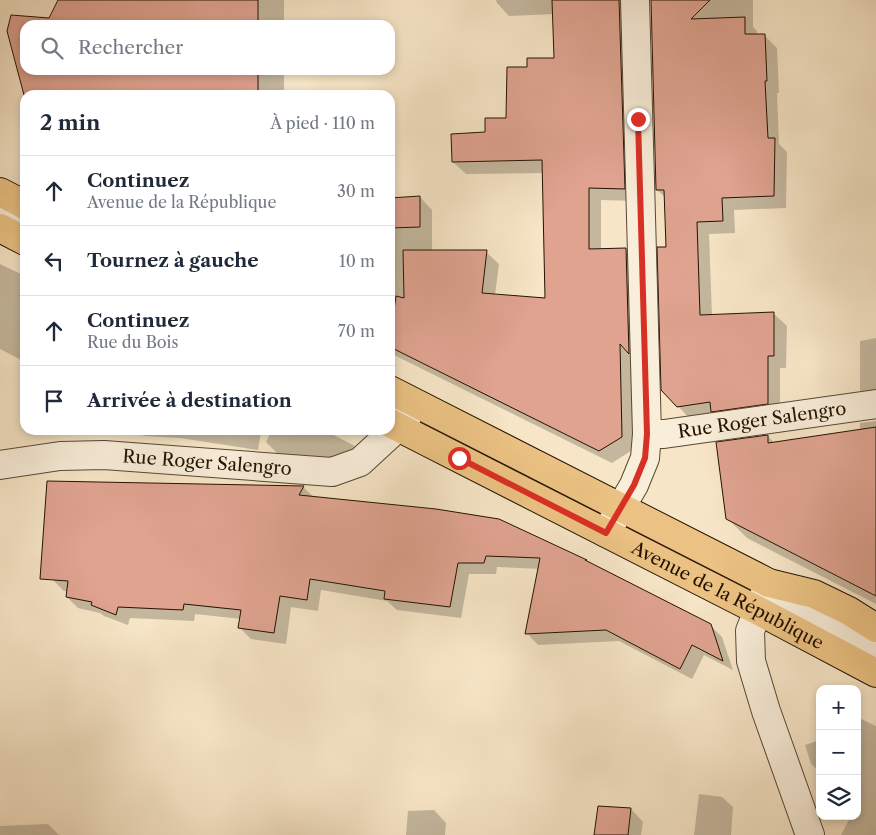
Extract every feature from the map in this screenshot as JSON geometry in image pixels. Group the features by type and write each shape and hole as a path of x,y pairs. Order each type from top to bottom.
{"main road":[{"path":"0,192 20,202"},
{"path":"0,228 20,238"},
{"name":"Avenue de la République","path":"395,393 769,583 814,594 849,611 876,628"},
{"name":"Avenue de la République","path":"395,425 876,673"}],"street":[{"path":"606,533 634,485 645,458 647,434 635,0"},
{"path":"0,222 20,220"},
{"name":"Rue Roger Salengro","path":"395,422 416,404"},
{"name":"Rue Roger Salengro","path":"647,434 664,434 876,404"},
{"name":"Rue Roger Salengro","path":"0,465 60,456 104,454 332,472 360,462 383,435"},
{"path":"810,835 766,711 751,661 750,630 769,583 800,614 876,653"}],"building":[{"path":"58,0 258,0 258,20 20,20 20,75 258,75 258,90 23,90 7,31 11,15 49,18"},
{"path":"552,0 619,0 625,189 589,188 589,249 626,248 629,354 620,344 622,437 599,451 395,349 396,296 404,298 403,250 487,250 482,293 545,298 542,160 452,162 451,134 485,132 485,118 506,118 507,67 527,67 527,58 554,58"},
{"path":"651,0 710,0 691,19 745,17 745,34 765,34 768,138 775,138 774,196 722,198 723,221 697,222 700,315 774,312 774,356 768,356 768,404 711,412 710,402 677,407 661,390 657,247 666,247 664,190 656,190"},
{"path":"420,196 420,227 395,228 395,198"},
{"path":"876,427 876,596 726,519 716,442 768,435 768,443"},
{"path":"47,481 304,486 299,495 436,509 499,519 587,560 585,560 711,624 723,661 692,645 680,669 606,630 525,634 540,558 486,556 484,563 458,563 450,607 384,599 385,591 310,579 307,600 280,596 274,633 238,628 241,610 184,604 183,610 118,607 116,615 91,605 92,602 66,597 68,581 40,579"},
{"path":"598,806 631,808 628,835 594,835"}],"route":[{"path":"459,458 606,533 634,485 645,458 647,434 638,119"}]}
